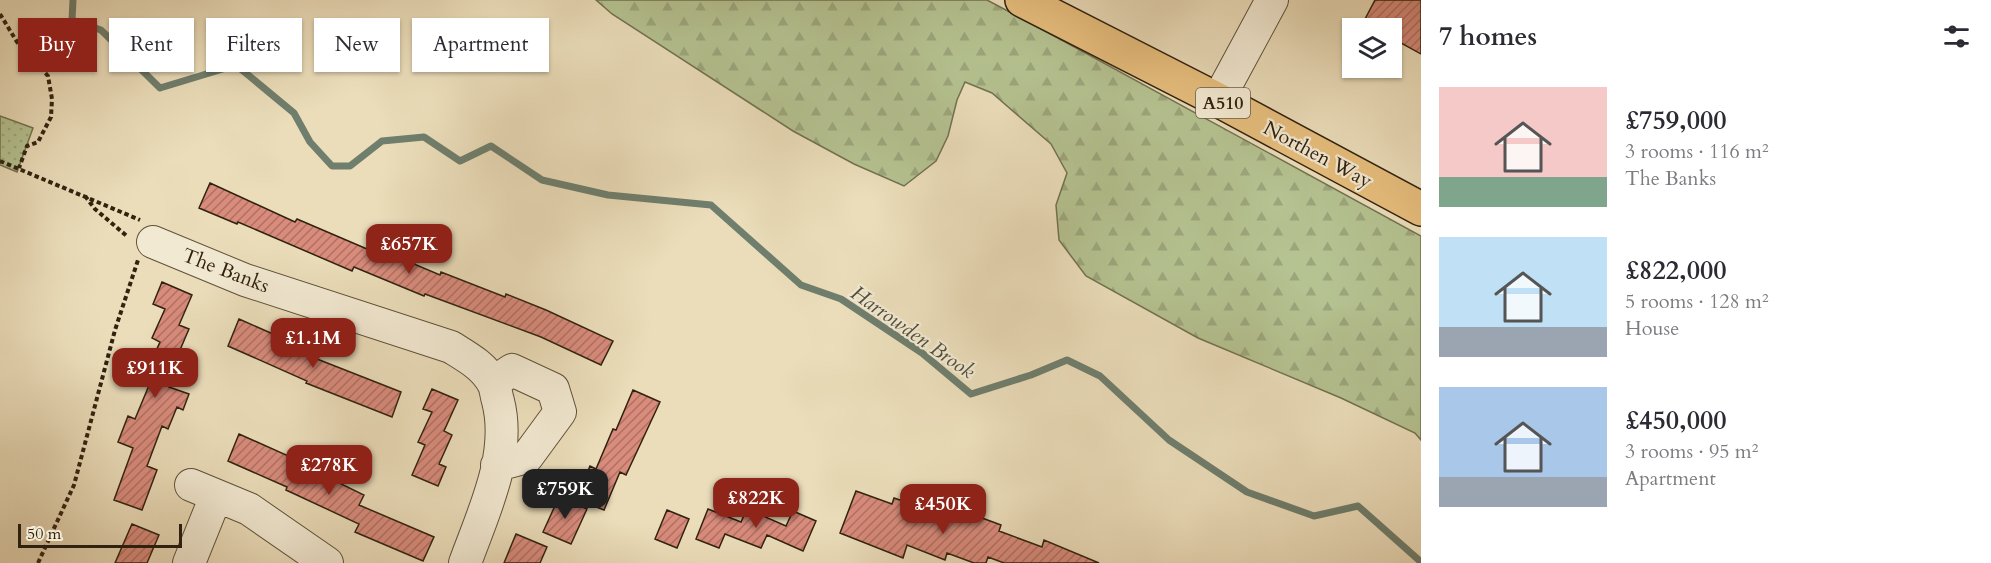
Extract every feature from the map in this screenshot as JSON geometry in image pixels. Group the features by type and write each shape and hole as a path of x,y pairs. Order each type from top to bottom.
{"main road":[{"name":"Northen Way","path":"1022,0 1218,100 1421,209"}],"street":[{"path":"1218,100 1272,0"},
{"name":"The Banks","path":"146,235 246,280 451,347 476,362 493,384 501,413 502,442 495,481 465,563"},
{"path":"493,384 512,370 553,389 560,412 527,457 498,465"},
{"path":"189,563 203,490 249,509 327,563"}],"path":[{"path":"0,14 17,42 48,76 52,99 51,117 38,142 27,146 19,168"},
{"path":"0,161 86,196 146,235"},
{"path":"86,196 95,209 130,239 146,235"},
{"path":"38,563 74,485 115,330 146,235"}],"green space":[{"path":"596,0 987,0 1023,19 1421,236 1421,440 1415,433 1341,398 1198,338 1086,276 1059,240 1056,205 1067,173 1051,144 992,93 965,82 957,100 948,136 936,161 904,186 854,164 793,131 612,14"},
{"path":"0,116 33,128 17,172 0,165"}],"building":[{"path":"1375,0 1421,0 1421,54 1402,44 1402,18 1366,18"},
{"path":"210,183 295,222 297,219 367,249 369,245 440,275 441,272 505,297 506,294 613,341 601,365 541,337 425,294 424,296 354,267 352,271 238,222 237,224 199,208"},
{"path":"162,282 192,295 179,325 189,329 177,357 181,359 169,387 189,394 183,410 177,407 168,429 162,426 147,466 157,470 142,510 114,500 133,448 118,442 128,416 135,419 155,371 148,368 160,342 152,338 165,309 153,304"},
{"path":"239,319 314,352 312,357 401,392 392,417 306,383 307,381 228,346"},
{"path":"432,389 458,400 444,431 452,435 439,464 446,467 438,486 412,475 425,445 418,442 432,412 423,409"},
{"path":"633,390 660,402 626,475 620,472 604,510 576,499 590,466 596,469"},
{"path":"239,434 293,458 292,460 364,495 359,505 434,537 423,561 355,532 359,524 286,490 287,487 228,461"},
{"path":"856,491 892,504 894,498 932,511 933,508 971,522 974,515 1001,525 999,531 1042,547 1044,540 1099,563 1004,563 988,557 986,563 974,563 947,553 945,560 907,545 903,558 840,533"},
{"path":"559,497 587,509 571,544 543,532"},
{"path":"708,509 741,522 747,509 786,526 793,511 816,521 803,551 767,535 761,548 725,534 719,548 696,539"},
{"path":"667,510 689,519 677,548 655,539"},
{"path":"132,524 159,535 147,563 115,563"},
{"path":"516,534 547,547 540,563 504,563"}],"waterway":[{"name":"Harrowden Brook","path":"73,0 72,20 101,30 160,88 236,65 294,113 310,142 332,166 350,166 382,141 424,137 460,161 491,146 542,180 608,195 711,205 801,285 841,299 922,353 971,394 1031,375 1067,360 1100,376 1169,440 1247,492 1314,516 1358,506 1421,562"}]}
